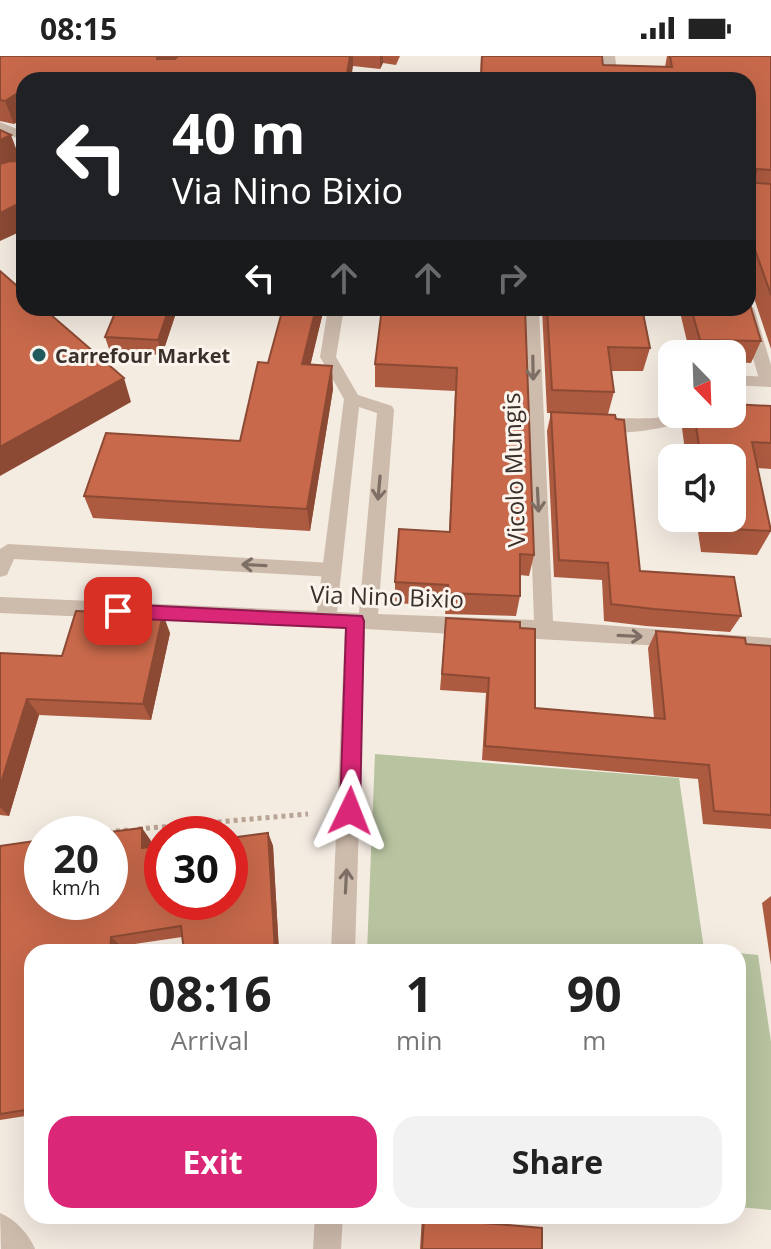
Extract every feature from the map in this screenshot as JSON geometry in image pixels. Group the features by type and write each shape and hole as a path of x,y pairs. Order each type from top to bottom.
{"street":[{"path":"326,620 352,399 328,357 335,316"},
{"name":"Vicolo Mungis","path":"532,316 541,423 548,630"},
{"path":"746,381 769,382 748,316"},
{"path":"343,944 362,622 386,410 352,399"},
{"path":"577,424 648,426 658,423"},
{"name":"Via Nino Bixio","path":"0,570 4,551 332,570"},
{"name":"Via Nino Bixio","path":"0,605 548,630 771,646"},
{"path":"327,1249 329,1224"},
{"path":"0,1227 21,1249"}],"path":[{"path":"128,830 308,814"}],"green space":[{"path":"375,754 679,778 703,944 367,944"},
{"path":"746,954 758,955 771,1042 771,1210 746,1208"}],"building":[{"path":"0,56 157,56 157,59 175,59 178,56 350,56 347,72 16,72 16,94 5,101 0,100"},
{"path":"482,56 602,56 603,65 672,67 670,56 771,56 771,170 757,169 756,173 756,72 481,72"},
{"path":"0,130 11,135 0,140"},
{"path":"16,161 16,205 0,213 0,164"},
{"path":"756,182 771,184 771,295 756,253"},
{"name":"Carrefour Market","path":"0,271 16,285 16,316 52,316 124,378 0,447"},
{"path":"114,316 166,316 158,340 105,337"},
{"path":"281,316 314,316 302,364 332,366 307,509 84,496 106,433 240,441 258,362 268,363"},
{"path":"381,316 525,316 534,555 520,554 520,596 448,593 448,585 395,582 399,529 450,532 457,368 375,364"},
{"path":"547,316 644,316 650,348 608,347 614,392 552,390"},
{"path":"693,316 753,316 761,341 700,340"},
{"path":"746,405 771,406 771,443 752,442 771,531 746,530 746,444 699,444 696,428 746,428"},
{"path":"551,412 615,415 616,419 624,420 640,571 734,577 741,616 611,604 608,563 559,560"},
{"path":"76,611 163,614 143,704 27,699 0,786 0,653 62,656"},
{"path":"446,618 520,622 520,628 535,629 535,708 665,719 656,631 745,638 746,644 771,646 771,815 714,811 709,765 485,746 489,678 442,674"},
{"path":"142,828 144,920 248,920 248,836 268,833 275,944 183,944 181,926 111,937 111,944 24,944 24,1110 0,1114 0,846 24,843 24,920 128,920 128,830"},
{"path":"424,1224 495,1224 542,1228 542,1249 422,1249"}],"place":[{"name":"Carrefour Market","path":"39,355"}],"route":[{"path":"118,611 355,621 350,811"}]}
